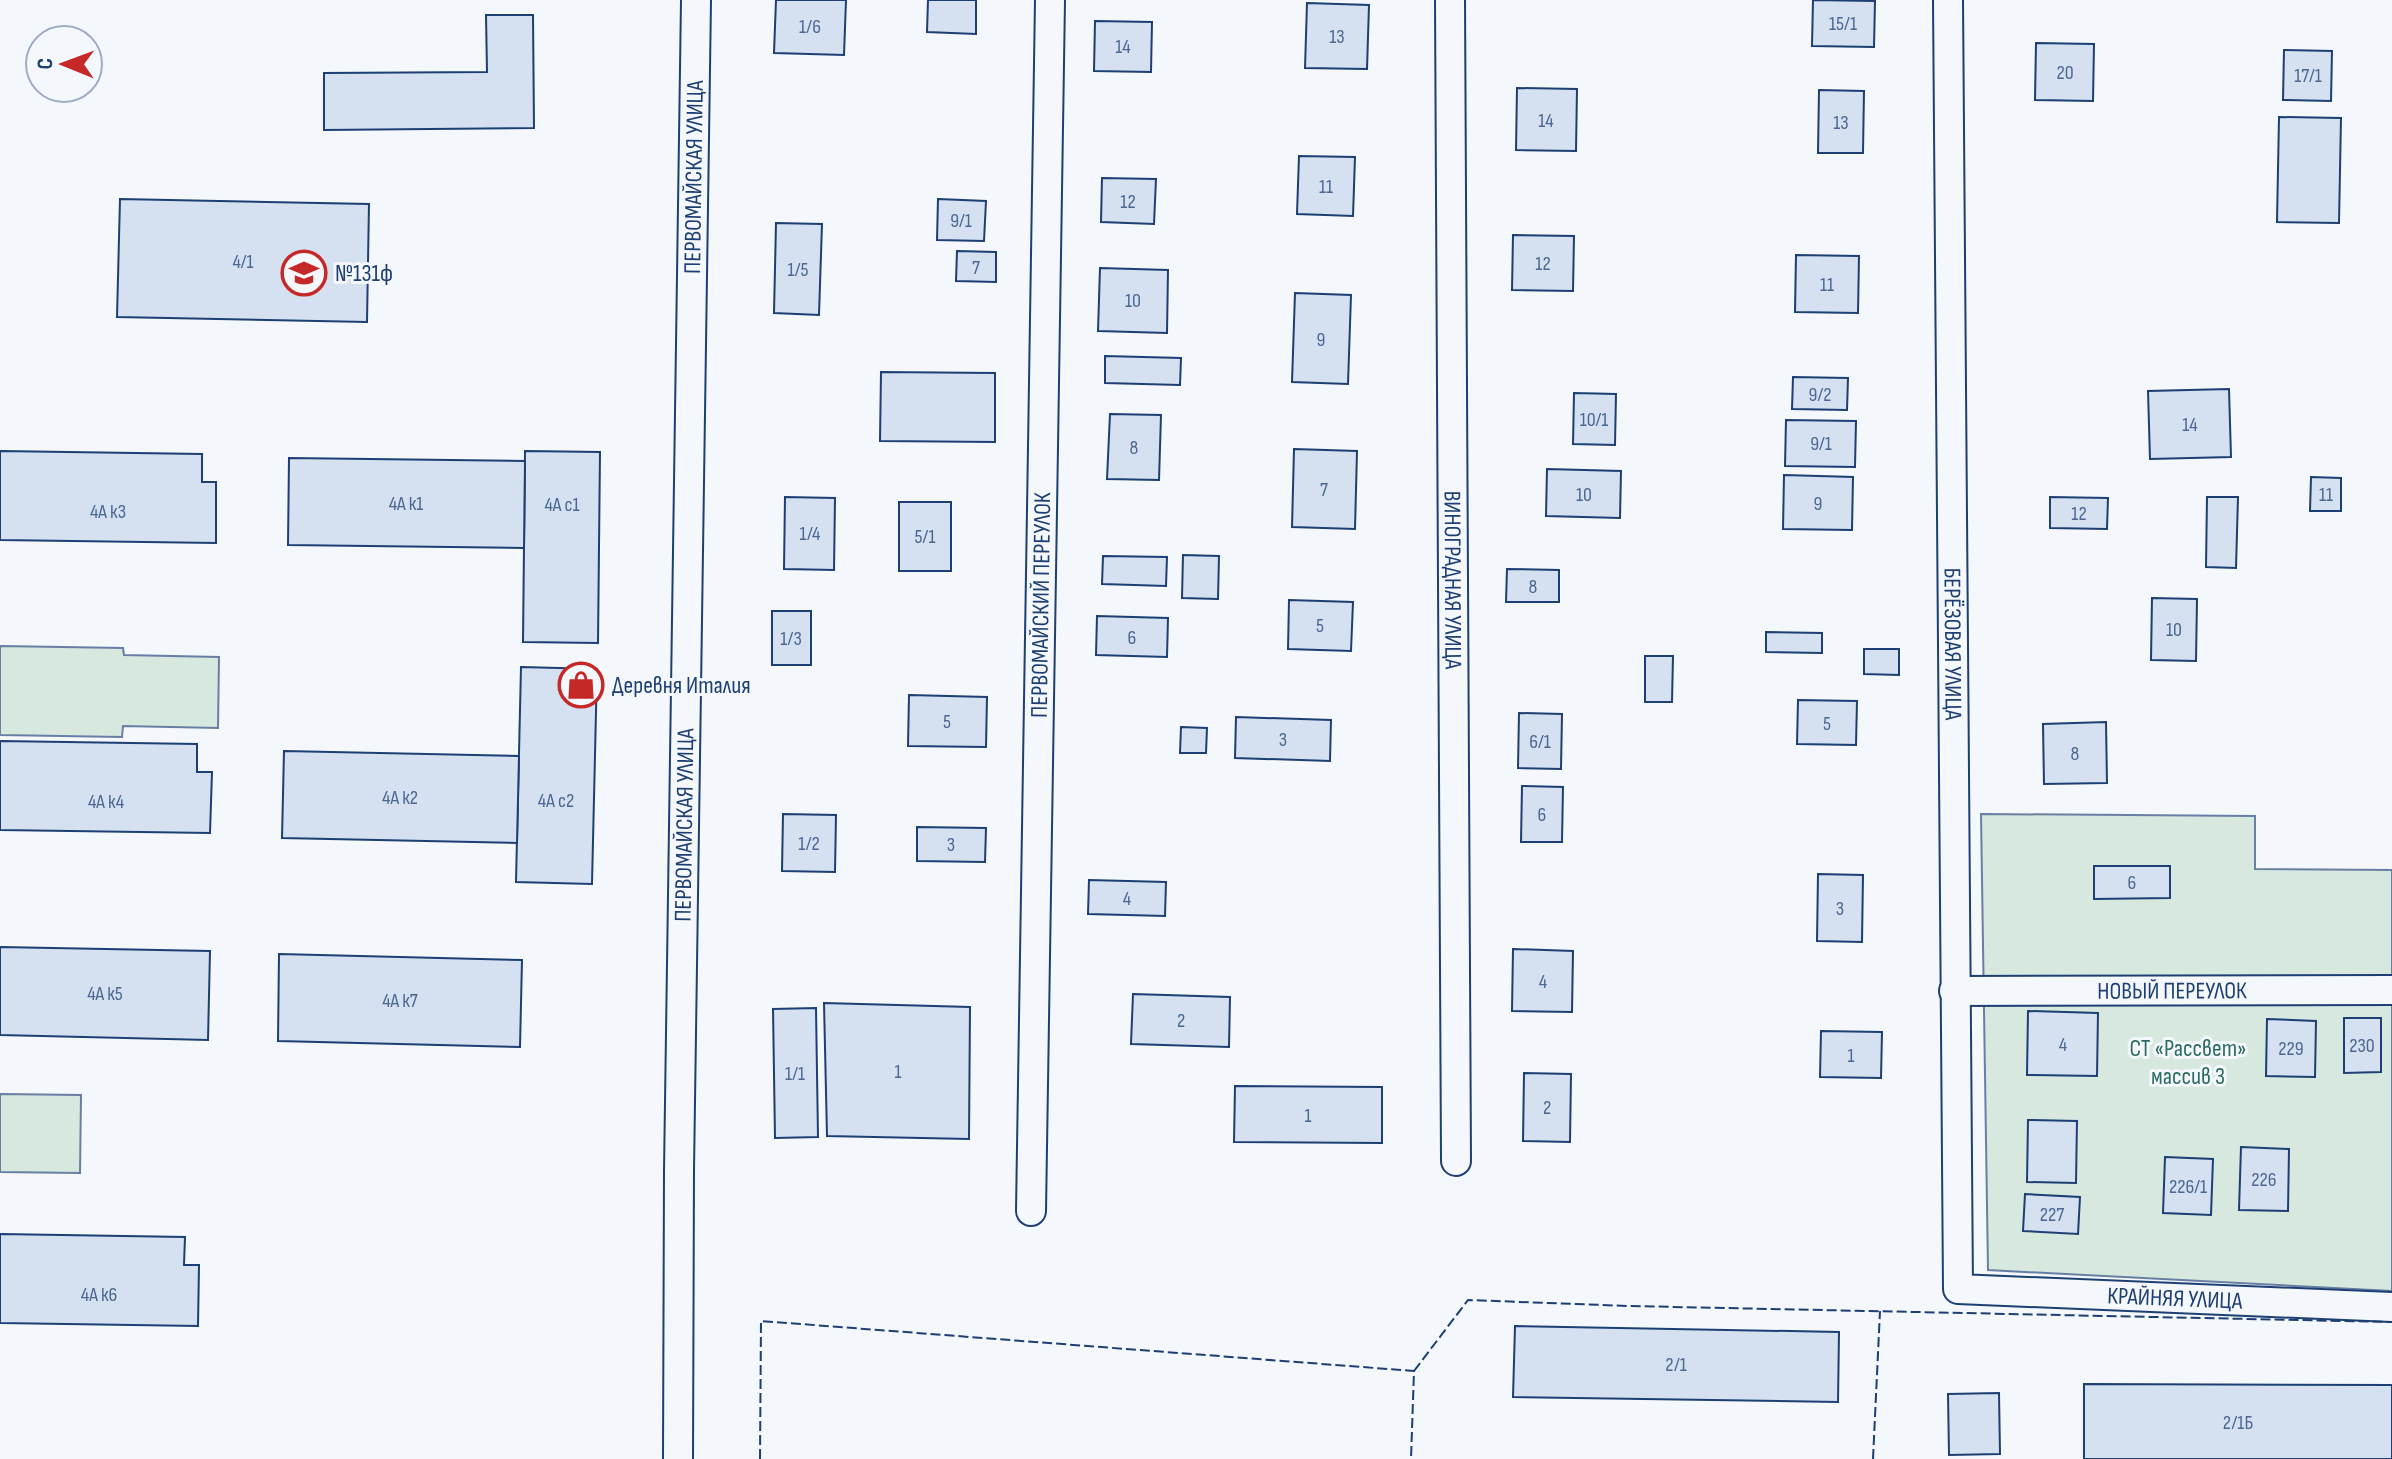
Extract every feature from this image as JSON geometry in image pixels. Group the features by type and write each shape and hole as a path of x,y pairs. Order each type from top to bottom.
{"street":[{"name":"ПЕРВОМАЙСКАЯ УЛИЦА","path":"678,1459 679,1171 696,0"},
{"name":"ПЕРВОМАЙСКИЙ ПЕРЕУЛОК","path":"1031,1211 1050,0"},
{"name":"ВИНОГРАДНАЯ УЛИЦА","path":"1450,0 1456,1161"},
{"name":"БЕРЁЗОВАЯ УЛИЦА","path":"1948,0 1958,1289"},
{"name":"НОВЫЙ ПЕРЕУЛОК","path":"1954,991 2392,990"},
{"name":"КРАЙНЯЯ УЛИЦА","path":"1958,1289 2392,1307"}],"green space":[{"path":"0,646 123,648 124,655 219,657 218,728 123,726 122,737 0,735"},
{"name":"СТ «Рассвет» массив 3","path":"1981,814 2255,816 2255,869 2392,870 2392,1291 1988,1270"},
{"path":"0,1094 81,1095 80,1173 0,1172"}],"building":[{"path":"776,0 846,0 844,55 774,53"},
{"path":"928,0 976,0 976,34 927,32"},
{"path":"1813,0 1875,1 1874,47 1812,46"},
{"path":"1307,3 1369,5 1367,69 1305,68"},
{"path":"486,15 533,15 534,128 324,130 324,73 487,72"},
{"path":"1095,21 1152,22 1151,72 1094,71"},
{"path":"2036,43 2094,44 2093,101 2035,100"},
{"path":"2284,50 2332,51 2331,101 2283,100"},
{"path":"1517,88 1577,89 1576,151 1516,150"},
{"path":"1819,90 1864,91 1863,153 1818,153"},
{"path":"2279,117 2341,118 2339,223 2277,222"},
{"path":"1299,156 1355,157 1353,216 1297,214"},
{"path":"1102,178 1156,179 1154,224 1101,222"},
{"path":"120,199 369,204 367,322 117,317"},
{"path":"938,199 986,201 984,241 937,240"},
{"path":"776,223 822,224 819,315 774,313"},
{"path":"1513,235 1574,236 1573,291 1512,290"},
{"path":"957,251 996,252 996,282 956,281"},
{"path":"1796,255 1859,256 1858,313 1795,312"},
{"path":"1100,268 1168,270 1167,333 1098,331"},
{"path":"1295,293 1351,295 1348,384 1292,382"},
{"path":"1105,356 1181,358 1180,385 1105,383"},
{"path":"881,372 995,373 995,442 880,441"},
{"path":"1793,377 1848,378 1847,410 1792,409"},
{"path":"2229,389 2231,457 2150,459 2148,391"},
{"path":"1574,393 1616,394 1615,445 1573,444"},
{"path":"1110,414 1161,415 1159,480 1107,479"},
{"path":"1786,420 1856,421 1855,467 1785,466"},
{"path":"1294,449 1357,451 1355,529 1292,527"},
{"path":"0,451 202,454 202,482 216,482 216,543 0,540"},
{"path":"525,451 600,452 598,643 523,642"},
{"path":"289,458 525,461 524,548 288,545"},
{"path":"1547,469 1621,471 1620,518 1546,516"},
{"path":"1784,475 1853,477 1852,530 1783,529"},
{"path":"2311,477 2341,478 2341,511 2310,511"},
{"path":"785,497 835,498 834,570 784,569"},
{"path":"2050,497 2108,498 2107,529 2050,528"},
{"path":"2207,497 2238,497 2236,568 2206,567"},
{"path":"899,502 951,502 951,571 899,571"},
{"path":"1183,555 1219,556 1218,599 1182,598"},
{"path":"1103,556 1167,557 1166,586 1102,584"},
{"path":"1507,569 1559,570 1559,602 1506,602"},
{"path":"2152,598 2197,599 2196,661 2151,660"},
{"path":"1289,600 1353,602 1351,651 1288,649"},
{"path":"772,611 811,611 811,665 772,665"},
{"path":"1097,616 1168,618 1167,657 1096,655"},
{"path":"1766,632 1822,633 1822,653 1766,652"},
{"path":"1864,649 1899,649 1899,675 1864,674"},
{"path":"1645,656 1673,656 1672,702 1645,702"},
{"path":"521,667 597,669 592,884 516,882"},
{"path":"909,695 987,697 986,747 908,746"},
{"path":"1798,700 1857,701 1856,745 1797,744"},
{"path":"1519,713 1562,714 1561,769 1518,768"},
{"path":"1236,717 1331,720 1330,761 1235,758"},
{"path":"2106,722 2107,783 2044,784 2043,724"},
{"path":"1181,727 1207,728 1206,753 1180,753"},
{"path":"0,741 197,744 197,772 212,772 210,833 0,830"},
{"path":"284,751 519,756 517,843 282,838"},
{"path":"1522,786 1563,787 1562,842 1521,842"},
{"path":"783,814 836,815 835,872 782,871"},
{"path":"917,827 986,828 985,862 917,861"},
{"path":"2094,866 2170,866 2170,898 2094,899"},
{"path":"1818,874 1863,875 1862,942 1817,941"},
{"path":"1089,880 1166,882 1165,916 1088,914"},
{"path":"0,947 210,951 208,1040 0,1035"},
{"path":"1513,949 1573,951 1572,1012 1512,1011"},
{"path":"279,954 522,960 520,1047 278,1041"},
{"path":"1133,994 1230,997 1229,1047 1131,1044"},
{"path":"824,1003 970,1007 969,1139 827,1136"},
{"path":"816,1008 818,1137 775,1138 773,1009"},
{"path":"2028,1011 2098,1013 2097,1076 2027,1075"},
{"path":"2344,1018 2381,1018 2381,1072 2344,1073"},
{"path":"2267,1019 2316,1021 2315,1077 2266,1076"},
{"path":"1821,1031 1882,1032 1881,1078 1820,1077"},
{"path":"1524,1073 1571,1074 1570,1142 1523,1141"},
{"path":"1235,1086 1382,1087 1382,1143 1234,1142"},
{"path":"2028,1120 2077,1121 2076,1183 2027,1182"},
{"path":"2241,1147 2289,1149 2288,1211 2239,1210"},
{"path":"2165,1157 2213,1159 2211,1215 2163,1213"},
{"path":"2025,1194 2080,1197 2078,1234 2023,1231"},
{"path":"0,1234 185,1237 184,1265 199,1265 198,1326 0,1323"},
{"path":"1515,1326 1839,1332 1838,1402 1513,1397"},
{"path":"2084,1384 2392,1385 2392,1459 2084,1459"},
{"path":"1999,1393 2000,1454 1949,1455 1948,1394"}],"fence":[{"path":"1414,1371 1468,1300 2392,1322"},
{"path":"1873,1459 1880,1311"},
{"path":"760,1459 761,1321 1414,1371 1411,1459"}],"place":[{"name":"№131ф","path":"304,273"},
{"name":"Деревня Италия","path":"581,685"}]}
